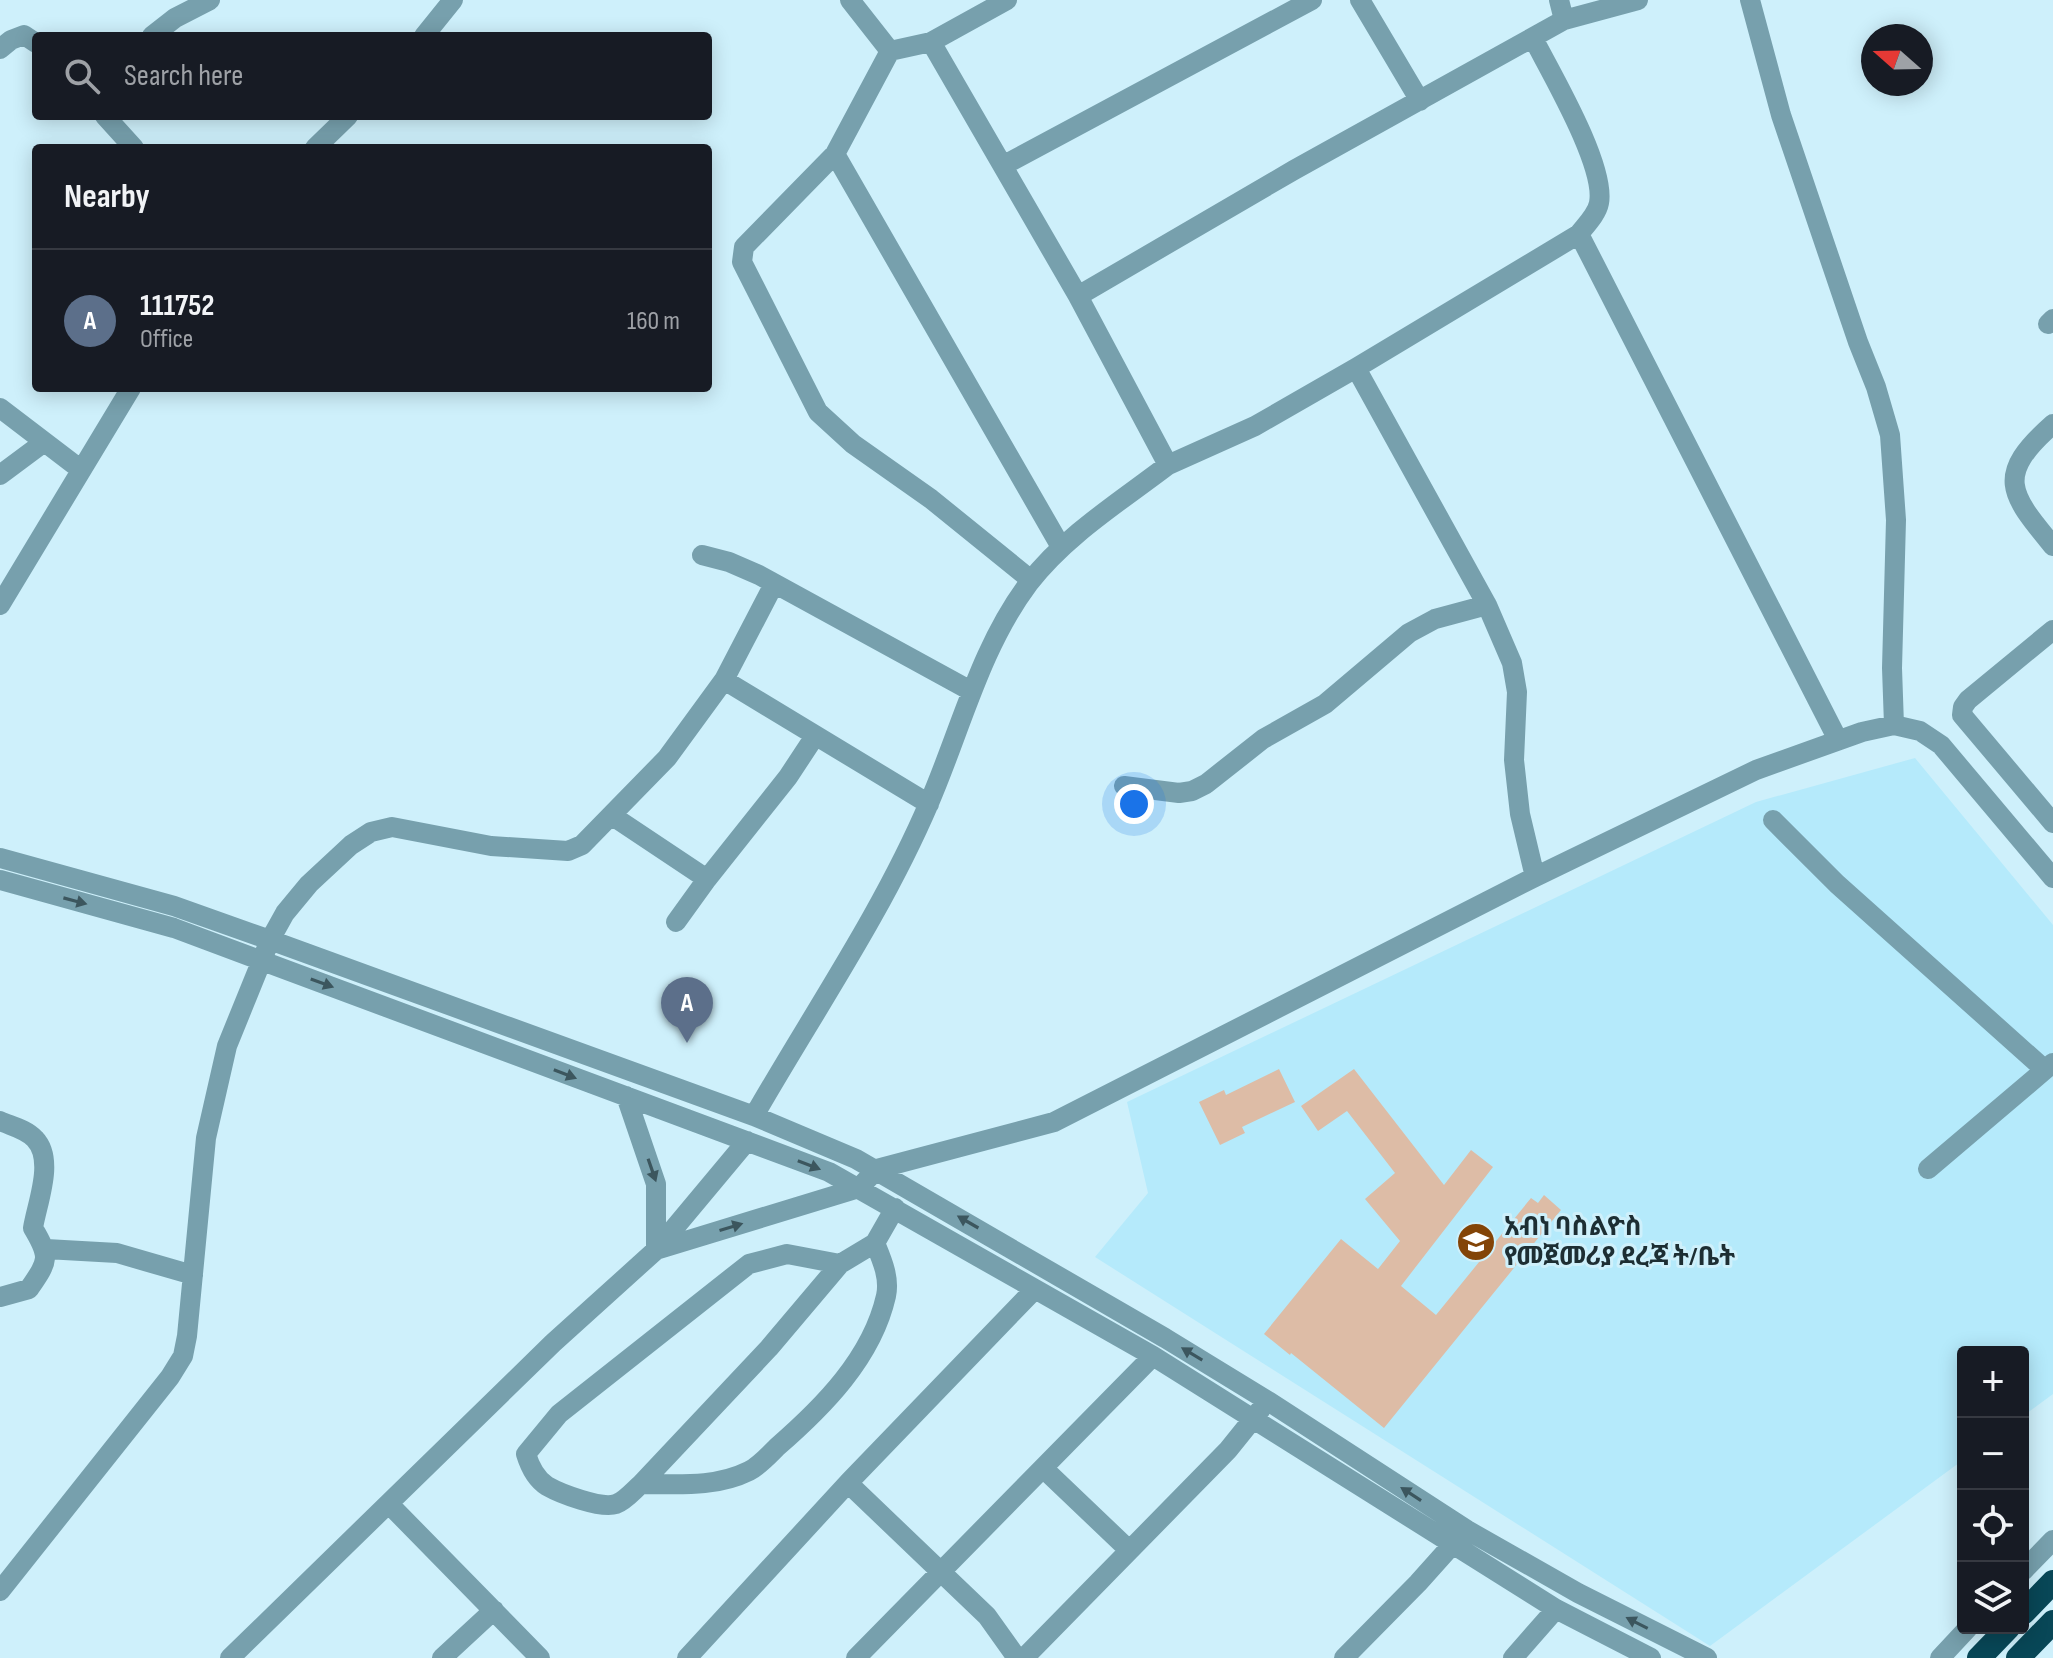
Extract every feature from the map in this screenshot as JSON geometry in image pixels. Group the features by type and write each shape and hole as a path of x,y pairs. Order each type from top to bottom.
{"highway":[{"path":"2029,1607 2053,1582"},
{"path":"2018,1658 2053,1622"},
{"path":"1979,1658 2002,1634"}],"street":[{"path":"157,32 175,18 210,0"},
{"path":"427,32 453,0"},
{"path":"850,0 890,51"},
{"path":"1007,0 931,42 890,51 835,154 754,235 744,247 742,262 824,419 853,444 931,499 1031,580"},
{"path":"1004,165 1312,0"},
{"path":"1360,0 1420,101"},
{"path":"1078,296 1294,170 1533,38 1562,10 1638,0"},
{"path":"1750,0 1781,115 1890,435 1896,520 1892,668 1894,725"},
{"path":"0,49 24,35 32,40"},
{"path":"754,1116 878,907 929,804 971,691 1005,620 1031,580 1061,547 1168,465 1255,426 1579,234 1599,204 1597,174 1533,38"},
{"path":"931,42 1078,296 1168,465"},
{"path":"109,120 130,144"},
{"path":"319,144 344,120"},
{"path":"835,154 1061,547"},
{"path":"1579,234 1838,740"},
{"path":"1356,368 1487,605 1512,663 1515,677 1514,760 1520,814 1535,877"},
{"path":"0,605 128,392"},
{"path":"0,408 80,469"},
{"path":"2053,424 2020,457 2013,478 2015,496 2053,546"},
{"path":"0,475 43,443"},
{"path":"702,555 729,562 774,584 971,691"},
{"path":"1,1589 170,1377 183,1356 206,1138 227,1046 270,940 285,913 309,884 351,845 371,832 392,827 491,846 568,851 582,845 667,758 724,680 774,584"},
{"path":"1124,786 1179,793 1192,791 1206,784 1263,739 1325,704 1409,633 1435,619 1487,605"},
{"path":"2053,630 1968,700 1962,715 2053,823"},
{"path":"724,680 929,804"},
{"path":"656,1250 859,1188 877,1169 1054,1122 1535,877 1756,770 1862,732 1894,725 1920,731 1941,745 2053,878"},
{"path":"676,922 788,777 815,736"},
{"path":"611,815 707,879"},
{"path":"1773,820 1837,884 2048,1066 1928,1169"},
{"path":"0,858 174,906 270,940 754,1116 877,1169 1268,1401 1467,1530 1578,1593 1707,1658"},
{"path":"0,880 174,928 829,1172 1153,1356 1556,1609 1651,1658"},
{"path":"626,1096 656,1184 656,1250"},
{"path":"0,1121 27,1132 37,1140 42,1150 44,1168 33,1228 46,1249 45,1265 29,1289 0,1297"},
{"path":"230,1658 553,1343 656,1250 747,1141"},
{"path":"840,1264 787,1254 749,1264 559,1414 526,1454 531,1470 546,1485 604,1506 618,1504 641,1484 769,1348 840,1264 875,1243 895,1208"},
{"path":"641,1484 706,1484 751,1471 812,1417 845,1378 872,1335 887,1295 887,1273 875,1243"},
{"path":"46,1249 117,1253 193,1275"},
{"path":"687,1658 848,1483 1035,1289"},
{"path":"856,1658 1153,1356"},
{"path":"1024,1658 1228,1450 1268,1401"},
{"path":"1043,1468 1129,1550"},
{"path":"848,1483 987,1616 1017,1658"},
{"path":"389,1504 540,1658"},
{"path":"2029,1565 2053,1540"},
{"path":"1344,1658 1452,1545"},
{"path":"1513,1658 1556,1609"},
{"path":"442,1658 494,1610"},
{"path":"1940,1658 1962,1634"}],"shaded area":[{"path":"1915,758 2053,925 2053,1394 2029,1412 2029,1346 1957,1346 1957,1464 1710,1646 1095,1257 1148,1193 1127,1102 1756,802"}],"building":[{"path":"1279,1069 1295,1102 1242,1127 1245,1133 1220,1145 1199,1102 1224,1090 1226,1095"},
{"path":"1354,1069 1444,1185 1471,1150 1493,1167 1401,1286 1436,1315 1531,1198 1538,1203 1544,1195 1561,1210 1384,1428 1264,1334 1341,1239 1378,1269 1400,1241 1365,1199 1395,1173 1347,1111 1318,1131 1301,1106"}],"place":[{"name":"111752","path":"687,1043"},
{"name":"አብነ ባስልዮስ የመጀመሪያ ደረጃ ት/ቤት","path":"1476,1242"}]}
